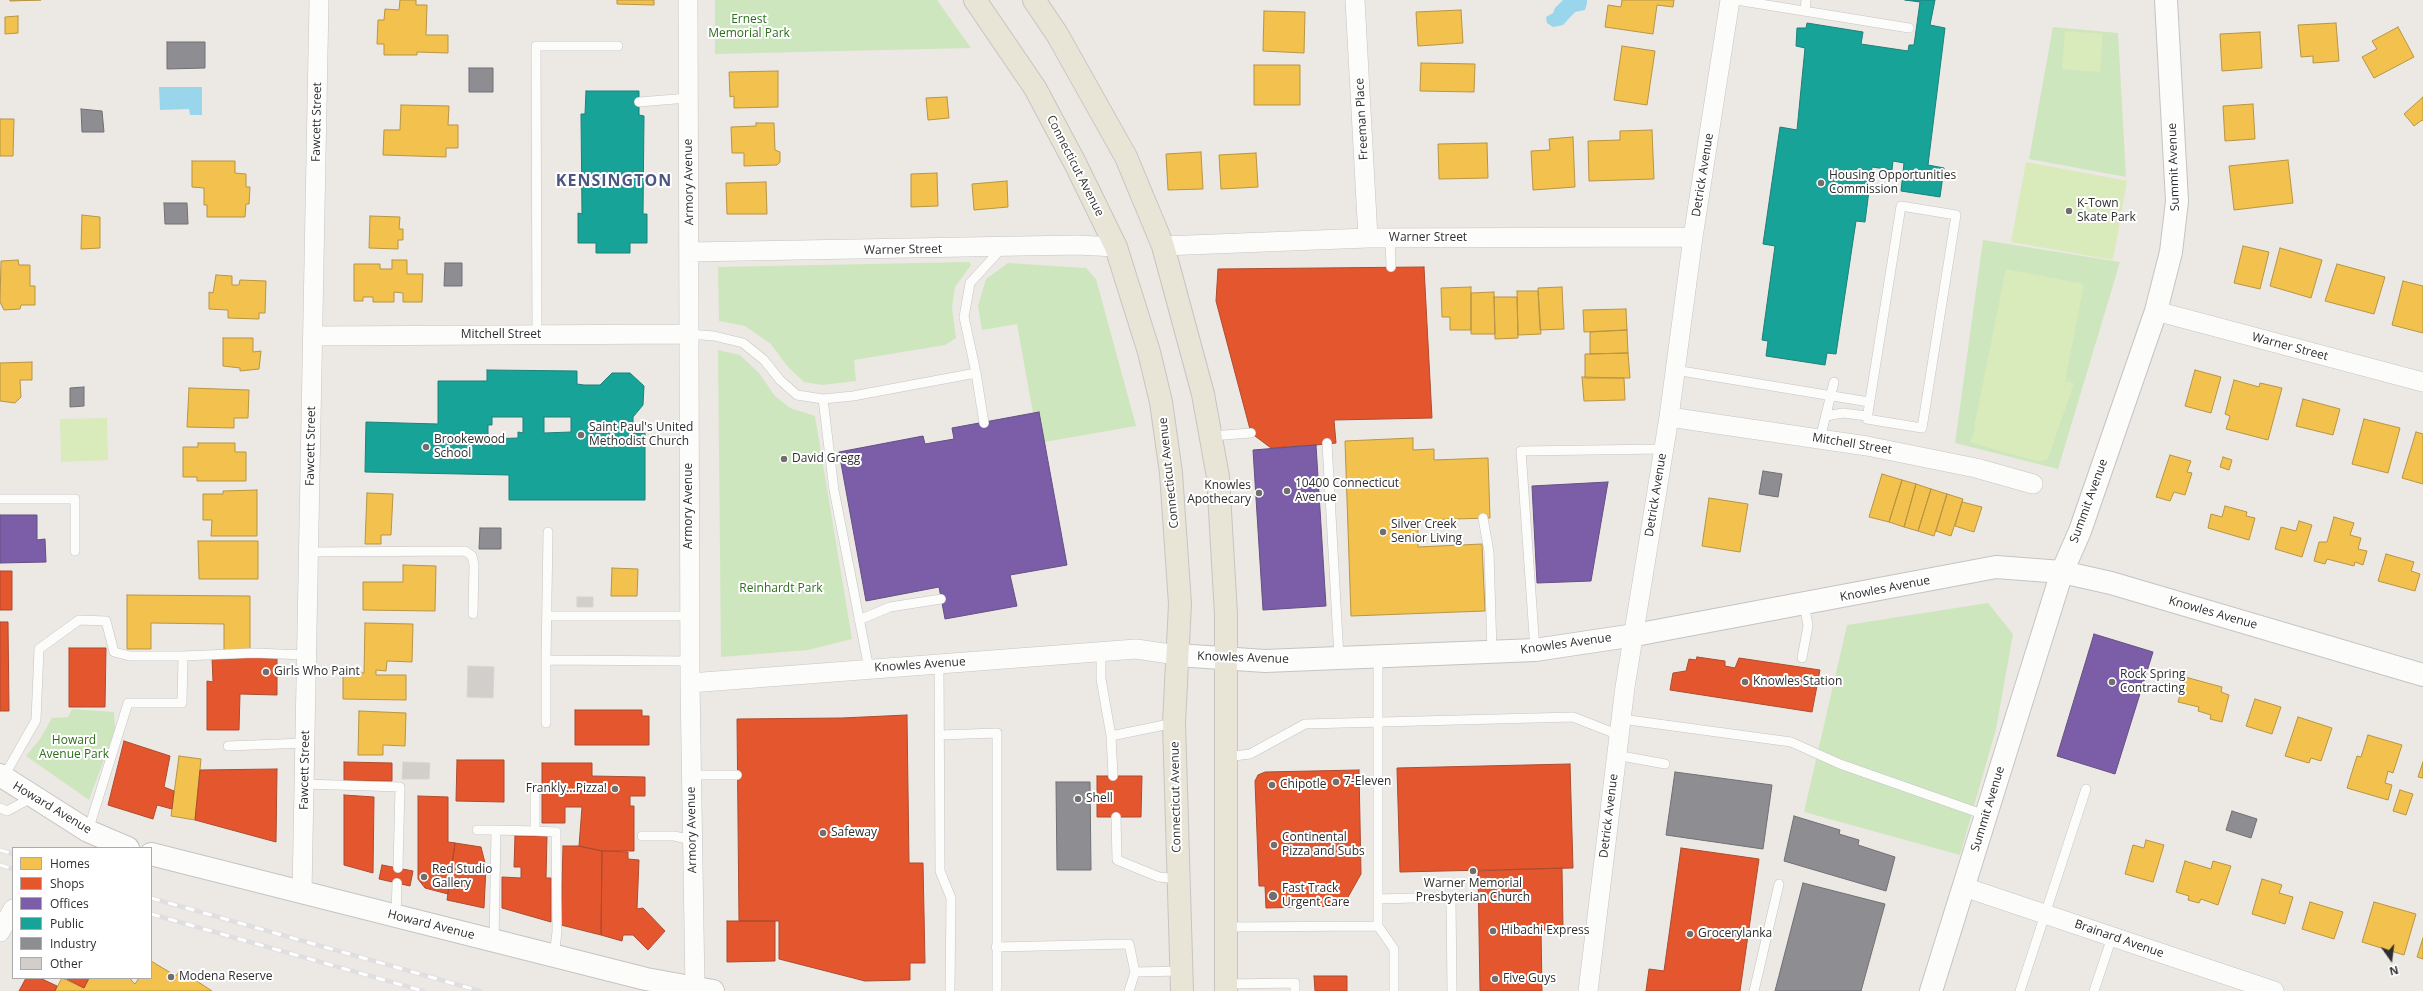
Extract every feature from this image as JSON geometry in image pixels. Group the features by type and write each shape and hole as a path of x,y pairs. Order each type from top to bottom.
{"main road":[{"name":"Connecticut Avenue","path":"975,0 1035,88 1075,163 1116,247 1149,352 1161,402 1171,473 1180,604 1174,723 1182,981"},
{"path":"1034,0 1057,34 1126,157 1163,246 1201,386 1211,436 1218,477 1226,614 1226,988"}],"street":[{"name":"Fawcett Street","path":"302,892 319,0"},
{"name":"Armory Avenue","path":"688,0 690,252 690,683 692,840 704,989"},
{"name":"Freeman Place","path":"1355,0 1368,238"},
{"name":"Detrick Avenue","path":"1588,991 1620,727 1669,416 1693,237 1730,0"},
{"name":"Summit Avenue","path":"1931,991 2062,572 2080,531 2156,311 2171,252 2177,201 2166,0"},
{"name":"Warner Street","path":"1163,246 1368,238 1693,237"},
{"name":"Warner Street","path":"690,252 1002,248 1077,245 1116,247"},
{"name":"Warner Street","path":"2156,311 2423,382"},
{"name":"Mitchell Street","path":"313,336 689,334"},
{"name":"Mitchell Street","path":"1669,416 1820,439 1970,467 2033,484"},
{"name":"Knowles Avenue","path":"690,683 1136,649 1177,655 1265,661 1535,650 1635,635 1996,567 2062,572 2112,583 2423,675"},
{"name":"Howard Avenue","path":"1,776 88,831 126,847"},
{"name":"Howard Avenue","path":"152,854 646,980 704,989"},
{"name":"Brainard Avenue","path":"1964,887 2274,991"},
{"path":"0,932 12,911"}],"lane":[{"path":"1736,0 1910,28"},
{"path":"1804,11 1806,0"},
{"path":"537,335 536,46 618,46"},
{"path":"639,102 688,98"},
{"path":"1826,416 1843,413 1867,416 1867,419 1922,428 1956,215 1901,206 1867,416"},
{"path":"1390,238 1391,267"},
{"path":"984,423 976,373 964,317 970,283 1002,248"},
{"path":"689,334 714,336 743,343 764,360 780,380 797,395 823,399 853,396 976,373"},
{"path":"1675,370 1869,402"},
{"path":"1820,439 1834,382"},
{"path":"823,399 834,490 869,669"},
{"path":"1211,436 1251,433"},
{"path":"1327,444 1340,658"},
{"path":"1535,650 1522,451 1663,449"},
{"path":"0,499 75,499 75,551"},
{"path":"1483,518 1489,552 1492,652"},
{"path":"546,723 548,532"},
{"path":"309,552 465,551 472,556 474,565 473,614"},
{"path":"859,620 890,607 941,599"},
{"path":"1802,658 1808,626 1804,603"},
{"path":"547,616 690,616"},
{"path":"1,776 36,720 39,649 79,620 106,620 114,652 130,656 183,656 254,653 307,655"},
{"path":"1101,652 1101,679 1111,736 1113,776"},
{"path":"88,831 128,703 182,703 183,656"},
{"path":"1378,656 1378,926 1394,949 1394,991"},
{"path":"546,660 690,661"},
{"path":"939,664 940,871 951,898 950,991"},
{"path":"1226,757 1250,754 1305,724 1573,717 1620,727 1791,742 1840,764 1986,815"},
{"path":"1111,736 1174,723"},
{"path":"940,735 997,733 997,991"},
{"path":"228,746 286,746 305,743"},
{"path":"1616,755 1665,764"},
{"path":"691,775 737,775"},
{"path":"304,784 400,787 398,868"},
{"path":"2020,991 2086,789"},
{"path":"535,795 535,831"},
{"path":"0,808 7,811 33,797"},
{"path":"1116,817 1117,860 1159,877 1178,879"},
{"path":"477,830 556,832 557,932 554,956"},
{"path":"494,941 496,830"},
{"path":"642,836 674,836 692,840"},
{"path":"396,916 397,883"},
{"path":"1754,991 1779,884"},
{"path":"1378,899 1451,897 1452,991"},
{"path":"1225,927 1378,926"},
{"path":"2094,991 2112,936"},
{"path":"996,947 1129,944 1135,972 1129,991"},
{"path":"1135,972 1182,981"},
{"path":"1226,988 1295,983 1295,991"}],"green space":[{"name":"Ernest Memorial Park","path":"715,0 937,0 971,48 715,54"},
{"path":"2053,27 2118,33 2126,177 2029,159"},
{"path":"2065,31 2103,34 2100,72 2062,69"},
{"name":"K-Town Skate Park","path":"2026,162 2127,181 2113,260 2011,242"},
{"path":"1983,240 2120,262 2058,469 1955,443"},
{"path":"969,262 971,265 955,287 952,307 956,338 945,345 854,360 856,381 822,385 804,382 787,366 771,344 745,326 719,321 718,267"},
{"path":"1008,263 1086,268 1096,279 1136,426 1044,442 1033,413 1017,324 982,330 978,306 986,279"},
{"path":"2006,269 2084,284 2065,381 2074,383 2048,459 2039,462 1970,442 1976,428 1974,427"},
{"name":"Reinhardt Park","path":"718,350 740,355 759,373 775,396 790,408 815,416 852,639 808,650 721,657"},
{"path":"107,418 108,460 61,462 60,419"},
{"path":"1988,603 2013,634 1996,729 1960,855 1804,812 1847,625"},
{"name":"Howard Avenue Park","path":"72,709 114,712 115,730 89,800 26,756 40,739 52,718 68,717"}],"water":[{"path":"1563,0 1587,0 1587,3 1585,10 1575,12 1563,25 1553,27 1547,23 1546,17 1553,13 1555,8"},
{"path":"159,87 202,87 202,115 190,115 189,109 160,110"}],"building: Homes":[{"path":"10,0 41,0 10,1"},
{"path":"400,0 416,0 416,5 427,5 426,35 448,35 448,53 417,52 417,55 384,55 384,44 377,44 378,20 384,20 385,9 399,10"},
{"path":"617,0 654,0 654,5 617,4"},
{"path":"1622,0 1674,0 1673,7 1657,5 1653,34 1605,27 1608,5 1621,7"},
{"path":"1461,10 1463,43 1418,46 1416,12"},
{"path":"1264,11 1305,12 1304,53 1263,51"},
{"path":"18,16 18,33 5,34 5,17"},
{"path":"2336,23 2339,61 2313,63 2313,56 2301,57 2298,25"},
{"path":"2398,27 2414,57 2374,78 2362,57 2377,49 2372,41"},
{"path":"2260,32 2262,68 2222,71 2220,34"},
{"path":"1622,46 1655,51 1647,105 1614,100"},
{"path":"1421,63 1475,64 1474,92 1420,91"},
{"path":"1254,65 1300,65 1300,105 1254,105"},
{"path":"778,71 778,107 734,108 734,96 730,97 729,72"},
{"path":"947,97 949,118 928,120 926,98"},
{"path":"2423,97 2423,121 2422,120 2414,126 2404,114"},
{"path":"2253,104 2255,139 2225,141 2223,106"},
{"path":"401,105 449,106 448,125 458,125 458,148 446,148 446,157 383,155 384,130 400,130"},
{"path":"0,119 14,119 13,156 0,156"},
{"path":"756,123 774,123 775,150 780,152 780,162 777,165 744,166 744,153 732,153 731,127 756,126"},
{"path":"1652,130 1654,179 1589,181 1588,141 1620,140 1620,131"},
{"path":"1573,137 1575,187 1533,190 1531,151 1550,150 1549,139"},
{"path":"1487,143 1488,178 1439,179 1438,144"},
{"path":"1201,152 1203,189 1168,190 1166,154"},
{"path":"1256,153 1258,187 1221,189 1219,155"},
{"path":"2288,160 2293,203 2234,210 2229,166"},
{"path":"192,161 235,161 235,173 246,174 246,187 250,187 249,204 246,204 245,217 207,217 207,205 204,205 204,188 192,187"},
{"path":"937,173 938,206 911,207 911,174"},
{"path":"1007,181 1008,207 974,210 972,184"},
{"path":"766,182 767,214 727,214 726,183"},
{"path":"82,215 100,217 100,248 81,249"},
{"path":"370,216 400,217 399,229 403,229 403,240 398,240 398,249 369,248"},
{"path":"2243,246 2269,252 2260,289 2234,283"},
{"path":"2280,248 2322,260 2311,298 2270,286"},
{"path":"18,260 19,265 30,265 30,286 35,286 35,305 21,305 20,309 4,310 0,302 1,261"},
{"path":"392,260 407,260 407,274 423,274 422,302 403,302 403,293 394,292 394,302 373,302 373,297 363,297 363,301 354,301 354,264 380,264 380,269 392,269"},
{"path":"2337,264 2385,277 2374,314 2325,301"},
{"path":"216,275 232,276 232,285 239,285 240,280 266,281 265,313 259,313 259,319 228,318 228,310 209,309 209,292 213,293"},
{"path":"2403,281 2423,286 2423,333 2392,325"},
{"path":"1471,287 1471,330 1450,330 1450,317 1442,317 1441,288"},
{"path":"1562,287 1564,329 1540,330 1538,288"},
{"path":"1517,291 1538,291 1541,334 1518,335"},
{"path":"1494,292 1495,334 1471,334 1471,293"},
{"path":"1494,297 1517,297 1518,338 1495,339"},
{"path":"1626,309 1627,330 1584,332 1583,310"},
{"path":"1627,330 1628,353 1590,354 1590,332"},
{"path":"223,338 253,338 253,352 261,351 259,369 240,371 240,368 223,366"},
{"path":"1628,353 1630,378 1585,378 1585,354"},
{"path":"32,362 32,380 20,380 21,397 15,403 0,401 0,363"},
{"path":"2195,370 2221,377 2211,413 2185,406"},
{"path":"1582,377 1624,378 1625,400 1584,401"},
{"path":"2234,380 2259,387 2260,383 2282,388 2268,440 2226,429 2230,416 2225,414"},
{"path":"189,388 249,390 248,418 234,418 234,428 187,427"},
{"path":"2303,399 2340,409 2333,435 2296,426"},
{"path":"2364,419 2400,428 2388,473 2352,464"},
{"path":"2416,432 2423,434 2423,484 2402,478"},
{"name":"Silver Creek Senior Living","path":"1413,438 1413,450 1434,449 1434,460 1488,458 1490,518 1418,520 1418,547 1482,544 1485,611 1351,616 1345,441"},
{"path":"198,443 235,443 235,452 246,452 246,481 197,481 197,477 183,477 183,447 198,447"},
{"path":"2170,455 2191,461 2187,472 2192,473 2185,495 2174,492 2170,501 2156,497"},
{"path":"2223,457 2232,460 2229,470 2220,467"},
{"path":"1882,474 1902,480 1889,522 1869,517"},
{"path":"1902,480 1916,484 1904,527 1889,522"},
{"path":"1916,484 1931,489 1918,531 1904,527"},
{"path":"1931,489 1947,494 1934,536 1918,531"},
{"path":"257,490 257,536 211,536 212,520 203,520 203,494 223,494 223,491"},
{"path":"367,493 393,494 391,535 381,535 381,544 365,544"},
{"path":"1947,494 1963,499 1951,536 1936,531"},
{"path":"1709,498 1748,504 1740,552 1702,546"},
{"path":"1962,502 1982,507 1974,532 1955,526"},
{"path":"2225,506 2247,512 2246,516 2255,518 2249,540 2208,528 2211,514 2222,517"},
{"path":"2334,517 2354,523 2350,535 2361,538 2358,549 2367,551 2363,565 2355,562 2354,566 2327,559 2325,564 2314,561 2319,542 2327,542"},
{"path":"2299,521 2312,525 2302,557 2275,549 2281,527 2296,531"},
{"path":"198,541 258,541 258,579 199,579"},
{"path":"2386,554 2414,562 2411,571 2420,574 2415,591 2378,581"},
{"path":"403,565 436,566 435,611 363,610 363,582 403,582"},
{"path":"612,568 638,569 637,596 611,596"},
{"path":"127,595 250,596 250,650 224,650 224,624 151,623 151,649 127,649"},
{"path":"365,623 413,624 412,662 387,661 386,671 376,670 376,675 406,675 406,700 343,699 343,673 364,673"},
{"path":"2185,677 2222,687 2221,692 2229,695 2222,722 2210,719 2211,715 2198,711 2199,707 2178,702"},
{"path":"2255,699 2281,707 2272,734 2246,726"},
{"path":"359,711 406,713 405,746 383,745 383,755 358,755"},
{"path":"2298,717 2332,728 2321,761 2311,758 2309,763 2285,756"},
{"path":"2368,735 2402,745 2393,773 2388,771 2385,783 2392,785 2388,800 2347,788 2357,756 2361,757"},
{"path":"179,756 201,759 195,820 171,816"},
{"path":"2423,762 2423,778 2418,777"},
{"path":"2400,790 2413,794 2406,815 2393,811"},
{"path":"2146,840 2164,845 2153,882 2125,874 2133,845 2144,848"},
{"path":"2185,861 2211,869 2213,861 2231,866 2218,905 2201,899 2199,903 2188,900 2189,896 2176,892"},
{"path":"2262,879 2282,885 2279,893 2293,897 2285,924 2252,914"},
{"path":"2310,902 2343,912 2334,939 2302,929"},
{"path":"2374,902 2416,914 2404,955 2362,942"},
{"path":"2423,938 2423,959 2417,957"},
{"name":"Modena Reserve","path":"152,962 176,976 180,970 212,991 55,991 61,979 84,988 88,979 131,979 135,984 138,979 152,979"}],"building: Shops":[{"path":"1424,267 1432,418 1334,420 1336,443 1316,445 1271,448 1251,433 1216,301 1218,269"},
{"path":"0,571 12,571 12,610 0,610"},
{"path":"0,622 8,622 9,711 0,711"},
{"path":"69,648 106,648 105,707 69,707"},
{"path":"212,657 277,658 277,695 240,694 239,730 207,730 207,681 213,682"},
{"name":"Knowles Station","path":"1697,657 1725,661 1725,666 1735,668 1739,658 1820,670 1812,712 1670,690 1673,673 1686,671 1689,659 1696,660"},
{"path":"575,710 642,710 642,716 649,716 649,745 575,745"},
{"name":"Safeway","path":"907,715 909,863 923,863 925,963 910,963 910,980 865,981 779,959 779,921 739,921 737,719 842,718"},
{"path":"124,741 170,756 164,787 174,791 172,809 157,805 153,819 108,805"},
{"path":"457,760 504,760 504,802 456,801"},
{"path":"344,762 392,763 392,781 344,781"},
{"path":"542,763 592,763 592,776 645,777 645,796 630,796 630,806 634,806 634,851 602,851 579,846 582,807 565,807 565,823 542,823"},
{"path":"1570,764 1573,868 1400,872 1397,768"},
{"path":"277,769 276,842 195,820 200,770"},
{"path":"1359,770 1361,874 1343,906 1266,908 1265,886 1259,886 1255,781 1258,775 1265,772"},
{"name":"Shell","path":"1097,776 1142,776 1141,817 1097,817"},
{"path":"344,795 374,797 373,873 344,865"},
{"path":"418,796 448,797 448,842 455,843 448,894 425,888 418,879"},
{"path":"515,836 547,836 546,878 551,878 551,922 502,908 502,877 521,878 521,867 514,867"},
{"path":"455,843 481,847 486,867 484,908 447,900"},
{"path":"563,846 579,846 602,851 601,935 561,925"},
{"path":"1681,848 1759,859 1740,991 1646,991 1649,969 1664,971"},
{"path":"602,851 628,852 628,859 639,860 637,909 643,908 665,931 648,950 633,935 623,935 622,941 601,935"},
{"path":"382,865 413,871 410,886 379,879"},
{"path":"1562,868 1563,930 1541,930 1542,991 1480,991 1478,871"},
{"path":"727,921 775,921 775,961 727,962"},
{"path":"1314,976 1347,976 1347,991 1315,991"},
{"path":"25,979 42,979 57,986 55,991 19,991"},
{"path":"67,979 88,979 84,988"}],"building: Offices":[{"path":"1039,412 1067,565 1010,575 1017,606 945,619 939,587 866,601 839,452 923,436 925,444 954,439 952,428"},
{"name":"10400 Connecticut Avenue","path":"1316,445 1326,606 1263,610 1253,450"},
{"path":"1608,482 1591,581 1537,583 1532,486"},
{"path":"0,515 37,515 37,540 45,539 46,562 0,563"},
{"name":"Rock Spring Contracting","path":"2094,634 2153,652 2115,774 2057,756"}],"building: Public":[{"name":"Housing Opportunities Commission","path":"1905,0 1935,0 1930,25 1945,28 1928,165 1944,168 1940,197 1901,191 1904,163 1893,161 1892,170 1872,167 1865,222 1856,221 1836,354 1827,353 1825,365 1766,356 1768,341 1762,340 1775,246 1763,244 1780,127 1797,130 1805,48 1796,46 1797,28 1806,28 1807,23 1863,32 1861,44 1908,51 1909,45 1914,45 1920,2"},
{"path":"586,91 639,91 639,115 644,116 643,214 647,214 647,243 630,243 630,253 596,253 596,243 578,243 578,213 582,214 581,114 585,114"},
{"name":"Saint Paul's United Methodist Church","path":"487,370 577,371 577,384 584,385 600,385 612,373 630,373 644,386 643,405 633,417 633,433 645,433 645,500 509,500 509,475 365,472 366,422 438,424 438,381 487,381","holes":["492,417 523,417 523,433 518,432 518,438 488,439 488,425 492,425","544,417 571,417 571,432 544,433"]}],"building: Industry":[{"path":"167,42 205,42 205,68 167,69"},
{"path":"469,68 493,68 493,92 469,92"},
{"path":"81,109 102,111 104,132 82,132"},
{"path":"164,203 187,203 188,224 165,224"},
{"path":"445,263 462,263 462,286 444,286"},
{"path":"84,387 84,406 70,407 70,388"},
{"path":"1763,471 1782,474 1778,497 1759,494"},
{"path":"480,528 501,528 501,549 479,549"},
{"path":"1675,772 1772,785 1763,849 1666,835"},
{"path":"1056,782 1090,782 1091,870 1057,870"},
{"path":"2232,811 2257,819 2251,838 2226,830"},
{"path":"1794,816 1840,830 1839,834 1859,840 1858,845 1895,857 1886,891 1784,861"},
{"path":"1803,883 1885,904 1861,991 1775,991"}],"building: Other":[{"path":"577,597 593,597 593,607 577,607"},
{"path":"468,666 494,667 493,698 467,697"},
{"path":"403,762 430,763 429,779 402,779"}],"railway":[{"path":"0,850 12,854"},
{"path":"0,865 12,869"},
{"path":"152,898 480,991"},
{"path":"152,914 423,991"}],"place":[{"name":"Housing Opportunities Commission","path":"1821,183"},
{"name":"K-Town Skate Park","path":"2069,211"},
{"name":"Saint Paul's United Methodist Church","path":"581,435"},
{"name":"Brookewood School","path":"426,447"},
{"name":"David Gregg","path":"784,459"},
{"name":"10400 Connecticut Avenue","path":"1287,491"},
{"name":"Knowles Apothecary","path":"1259,493"},
{"name":"Silver Creek Senior Living","path":"1383,532"},
{"name":"Girls Who Paint","path":"266,672"},
{"name":"Knowles Station","path":"1745,682"},
{"name":"Rock Spring Contracting","path":"2112,682"},
{"name":"7-Eleven","path":"1336,782"},
{"name":"Chipotle","path":"1272,785"},
{"name":"Frankly...Pizza!","path":"615,789"},
{"name":"Shell","path":"1078,799"},
{"name":"Safeway","path":"823,833"},
{"name":"Continental Pizza and Subs","path":"1274,845"},
{"name":"Warner Memorial Presbyterian Church","path":"1473,871"},
{"name":"Red Studio Gallery","path":"424,877"},
{"name":"Fast Track Urgent Care","path":"1273,896"},
{"name":"Hibachi Express","path":"1493,931"},
{"name":"Grocerylanka","path":"1690,934"},
{"name":"Modena Reserve","path":"171,977"},
{"name":"Five Guys","path":"1495,979"}],"district":[{"name":"KENSINGTON","path":"614,181"}]}
